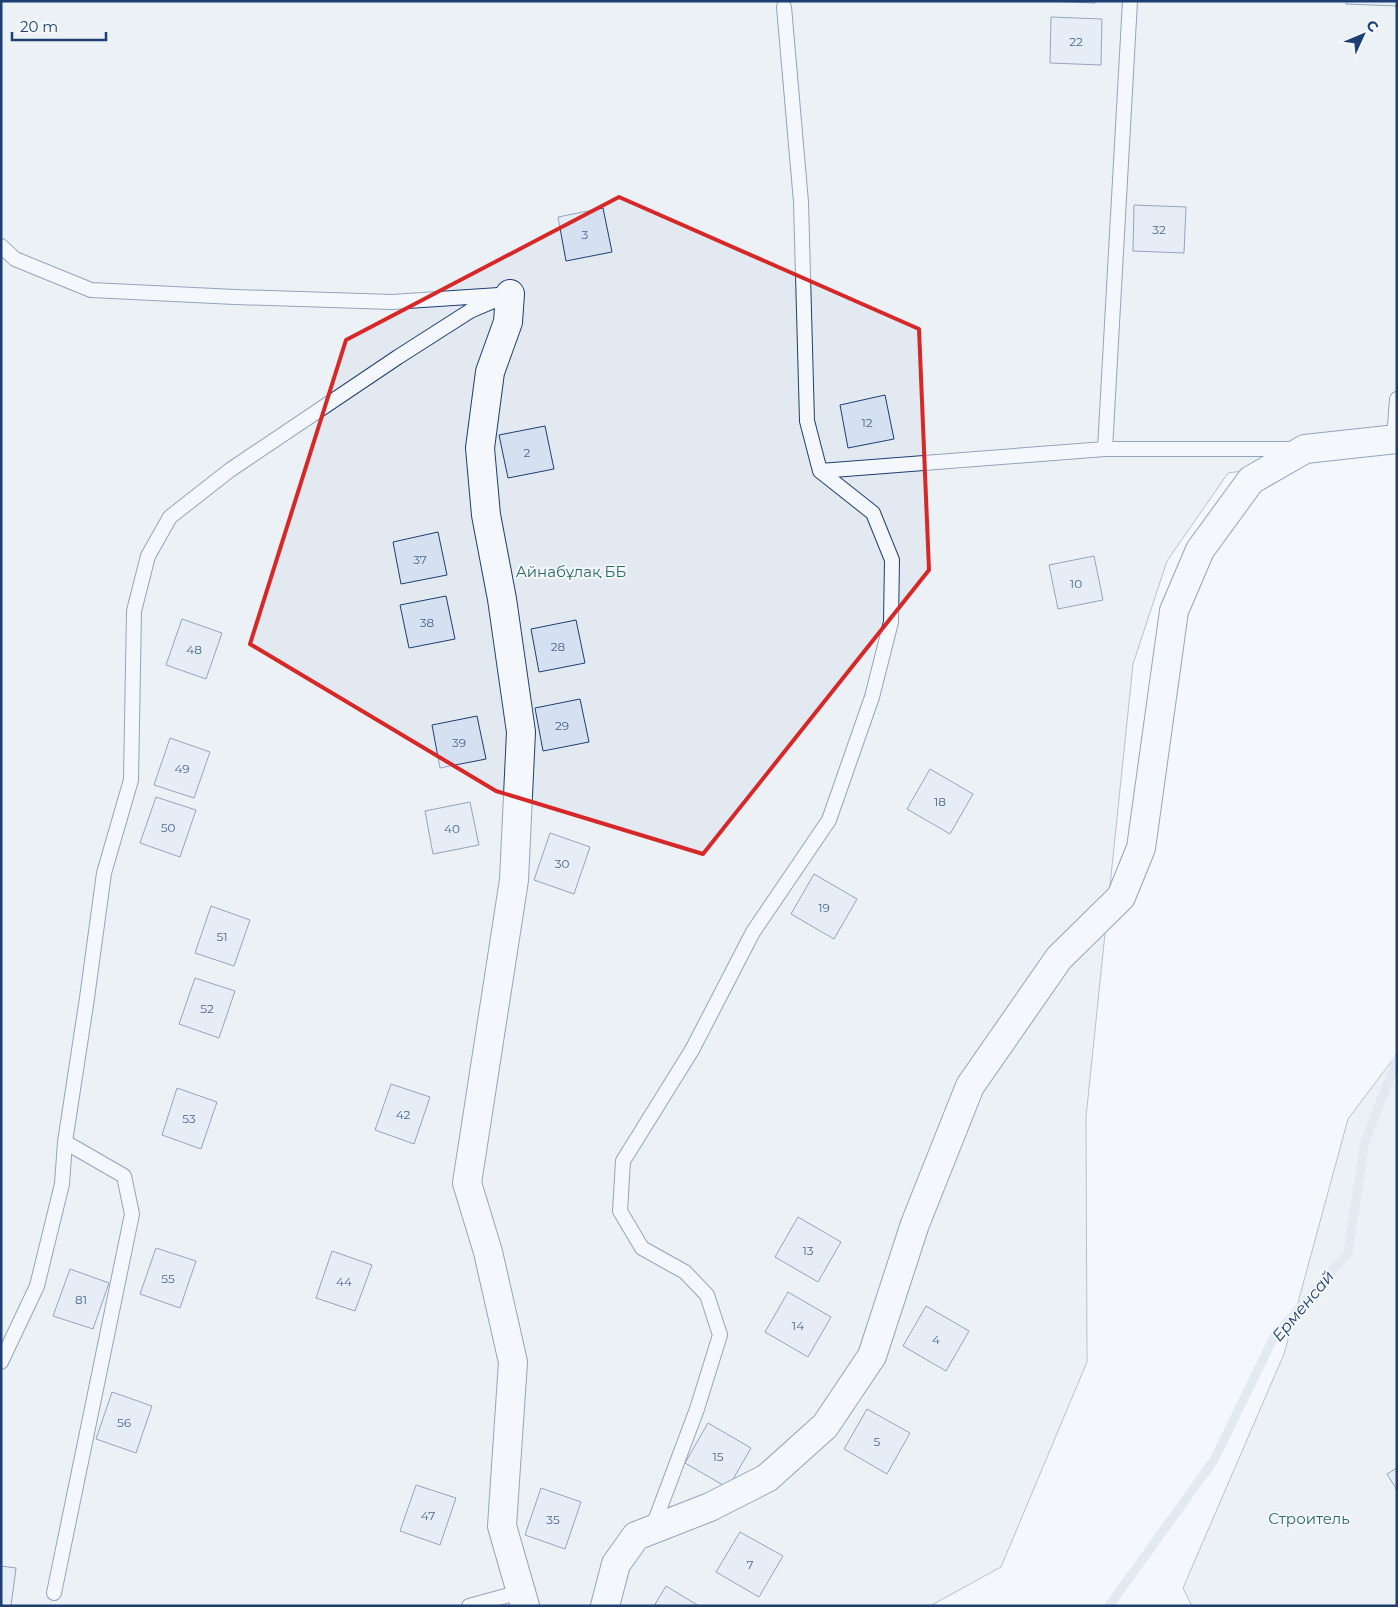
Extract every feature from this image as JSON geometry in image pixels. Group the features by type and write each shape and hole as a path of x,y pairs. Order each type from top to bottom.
{"street":[{"path":"510,294 508,322 490,372 480,448 486,515 502,599 521,732 514,880 467,1183 488,1252 513,1362 502,1526 522,1599"},
{"path":"605,1606 616,1564 636,1536 710,1507 767,1478 825,1426 872,1356 915,1224 970,1086 1059,958 1122,897 1141,848 1174,611 1200,550 1251,480 1305,449 1395,439"}],"lane":[{"path":"1105,449 1130,1"},
{"path":"652,1529 697,1409 720,1336 707,1295 685,1272 642,1248 620,1211 624,1161 692,1050 753,932 829,820 872,696 892,622 892,560 873,513 820,471 807,420 800,202 784,7"},
{"path":"1,246 15,259 91,290 392,302 510,294"},
{"path":"1,1362 37,1286 62,1184 65,1142 88,998 104,873 131,780 134,611 148,556 170,517 230,470 470,311 510,294"},
{"path":"1395,439 1397,399"},
{"path":"820,471 1105,449 1305,449"},
{"path":"54,1593 132,1214 124,1176 65,1142"},
{"path":"469,1606 522,1599"}],"highlighted area":[{"path":"619,197 919,329 929,570 703,854 496,791 250,644 346,340"}],"green space":[{"name":"Айнабұлақ ББ","path":"1,1 1397,1 1397,450 1228,473 1167,561 1133,664 1086,1117 1087,1362 1001,1567 930,1606 1,1606"},
{"name":"Строитель","path":"1397,1054 1397,1606 1192,1606 1183,1588 1284,1354 1348,1119"}],"building":[{"path":"1044,1 1095,1 1095,3"},
{"path":"1346,1 1397,1 1397,6 1346,4"},
{"path":"1051,17 1102,19 1101,65 1050,63"},
{"path":"1134,205 1186,207 1184,253 1133,251"},
{"path":"603,208 612,252 566,261 558,217"},
{"path":"885,395 894,439 848,448 840,405"},
{"path":"545,426 554,469 508,478 499,435"},
{"path":"438,532 447,575 401,584 393,542"},
{"path":"1094,556 1103,600 1058,609 1049,565"},
{"path":"446,596 455,639 409,648 400,605"},
{"path":"182,619 222,633 206,679 166,665"},
{"path":"576,620 585,663 539,672 531,629"},
{"path":"580,699 589,742 543,751 535,708"},
{"path":"477,716 486,759 440,768 432,725"},
{"path":"170,738 210,752 194,798 154,785"},
{"path":"930,769 973,794 950,834 907,809"},
{"path":"156,797 196,810 180,857 140,843"},
{"path":"470,802 479,845 433,854 425,811"},
{"path":"550,833 590,847 574,894 534,880"},
{"path":"814,874 857,899 834,939 791,914"},
{"path":"211,906 250,920 234,966 195,953"},
{"path":"195,978 235,991 219,1038 179,1024"},
{"path":"391,1084 430,1097 414,1144 375,1130"},
{"path":"177,1088 217,1102 201,1149 162,1135"},
{"path":"798,1217 841,1242 818,1282 775,1257"},
{"path":"156,1248 196,1261 180,1308 140,1294"},
{"path":"332,1251 372,1265 355,1311 316,1298"},
{"path":"70,1269 109,1283 93,1329 53,1316"},
{"path":"788,1292 831,1317 808,1357 765,1332"},
{"path":"926,1306 969,1331 946,1371 903,1346"},
{"path":"112,1392 152,1406 136,1453 96,1439"},
{"path":"867,1409 910,1433 887,1474 844,1449"},
{"path":"708,1423 751,1448 728,1488 685,1463"},
{"path":"1397,1468 1397,1490 1387,1474"},
{"path":"416,1485 456,1498 440,1545 400,1531"},
{"path":"541,1488 581,1502 565,1549 525,1535"},
{"path":"740,1532 783,1556 759,1597 716,1572"},
{"path":"1,1566 16,1568 11,1606 1,1606"},
{"path":"666,1586 699,1606 654,1606"}],"waterway":[{"name":"Ерменсай","path":"1109,1606 1214,1460 1274,1337 1348,1253 1365,1141 1397,1060"}]}
